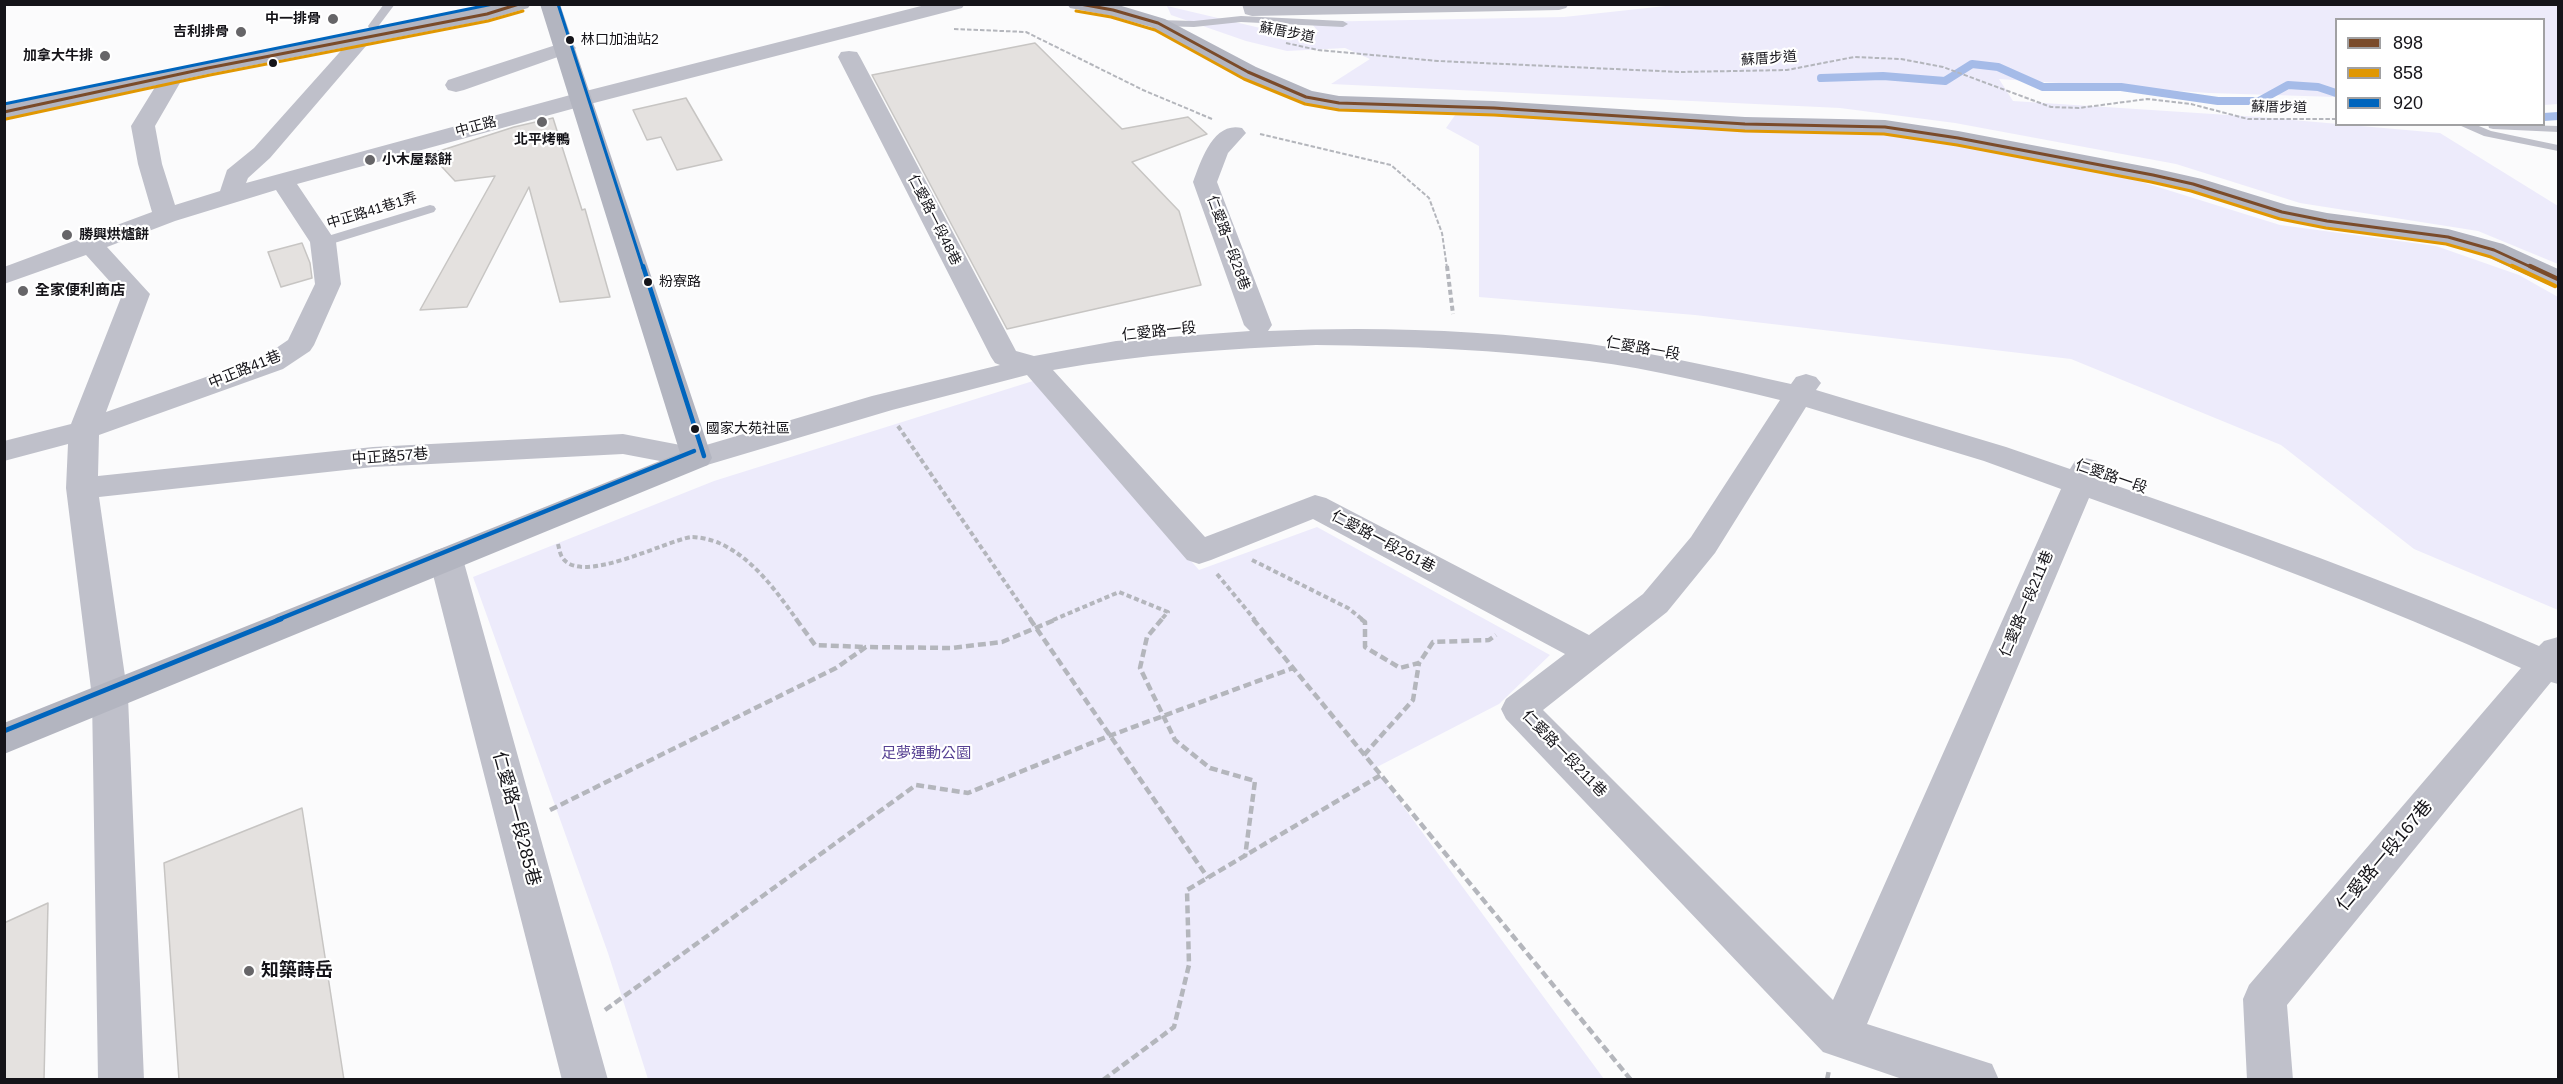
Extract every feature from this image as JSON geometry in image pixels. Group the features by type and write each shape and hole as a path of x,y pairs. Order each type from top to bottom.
{"main road":[{"path":"4,112 488,4"},
{"path":"4,99 521,4"},
{"path":"550,4 697,458"},
{"path":"1077,4 1113,10 1158,23 1248,72 1306,97 1339,103 1494,108 1745,124 1839,124 1906,130 2153,175 2282,212 2327,221 2448,237 2494,250 2559,279"},
{"name":"仁愛路一段","path":"4,739 697,458"}],"street":[{"name":"中正路","path":"4,276 166,216 282,180 582,99 955,4"},
{"path":"1252,4 1252,10 1552,5"},
{"path":"231,196 236,175 262,153 367,32"},
{"path":"456,85 566,48"},
{"name":"仁愛路一段48巷","path":"849,57 1019,361"},
{"path":"166,216 150,165 143,126 173,76"},
{"name":"仁愛路一段28巷","path":"1229,129 1217,151 1205,182 1258,325"},
{"name":"中正路41巷","path":"4,451 84,430 273,363 300,345 328,284 323,242 282,180"},
{"path":"90,244 136,294 84,430 82,488 110,697 121,1080"},
{"name":"仁愛路一段","path":"697,458 1090,340 1182,329 1324,323 1455,327 1535,333 1627,345 1719,362 1973,447 2083,475 2462,627 2555,659"},
{"name":"仁愛路一段","path":"697,458 781,421 875,390 1019,361 1220,340 1316,337 1418,338 1509,344 1591,353 1721,377 1803,389"},
{"path":"1019,361 1209,548"},
{"name":"仁愛路一段211巷","path":"1803,389 1702,545 1655,603 1519,709 1839,1037 1976,1080"},
{"name":"中正路57巷","path":"82,488 373,457 623,444 697,458"},
{"name":"仁愛路一段211巷","path":"1839,1037 2083,475"},
{"name":"仁愛路一段261巷","path":"1209,548 1315,506 1591,652"},
{"name":"仁愛路一段285巷","path":"446,559 585,1080"},
{"name":"仁愛路一段167巷","path":"2270,1080 2265,999 2555,659"}],"lane":[{"path":"367,32 390,4"},
{"path":"1158,23 1194,24 1241,20 1343,24"},
{"path":"2468,126 2488,134 2559,148"},
{"path":"2488,126 2559,129"},
{"name":"中正路41巷1弄","path":"323,242 429,209"}],"path":[{"path":"952,29 1026,32 1143,90 1229,129 1391,165 1429,198 1442,233 1455,327"},
{"name":"蘇厝步道","path":"1276,41 1318,50 1375,56 1645,70 1787,70 1854,57 1901,59 1943,68 2051,107 2079,108 2147,99 2191,104 2248,119 2335,119"},
{"path":"882,403 1208,878"},
{"path":"550,517 562,558 573,566 608,565 693,537 718,543 747,561 771,585 815,645 951,648 1002,642 1119,592 1168,612 1147,637 1140,668 1175,740 1210,768 1256,781 1245,857"},
{"path":"1209,548 1348,608 1365,622 1365,647 1400,668 1419,663"},
{"path":"1209,548 1293,668 1631,1080"},
{"path":"1364,754 1413,700 1419,663 1433,642 1489,640 1523,616"},
{"path":"518,827 836,668 866,647"},
{"path":"572,1033 916,785 968,793 1109,736 1293,668"},
{"path":"1103,1080 1174,1027 1189,965 1187,890 1381,775"}],"green space":[{"path":"1684,4 2558,5 2558,104 2545,105 2545,18 2335,18 2335,97 2209,93 1999,79 2013,101 2259,117 2335,124 2335,126 2440,133 2558,206 2558,264 2478,231 2300,203 2176,164 1955,123 1840,108 1331,84 1370,59 1345,48 1287,51 1246,41 1171,15 1167,6 1273,31 1319,32 1310,22 1564,17"},
{"path":"1458,111 1881,131 2113,173 2280,225 2436,246 2519,275 2558,297 2558,610 2414,549 2281,445 2071,359 1695,315 1479,297 1479,146 1446,128"},
{"name":"足夢運動公園","path":"1033,381 1199,570 1317,527 1550,655 1499,704 1375,768 1604,1079 648,1079 608,953 473,577 714,481"}],"building":[{"path":"1035,43 1122,129 1188,117 1207,134 1132,162 1179,211 1201,285 1007,329 872,75"},
{"path":"686,98 722,160 677,170 661,137 647,140 633,110"},
{"path":"553,118 582,210 585,209 610,297 560,302 529,187 467,307 420,310 495,176 455,181 430,154 514,127"},
{"path":"302,243 310,263 312,278 281,287 268,252"},
{"name":"知築蒔岳","path":"302,808 344,1080 179,1080 164,863"},
{"path":"48,903 44,1080 4,1080 4,923"}],"waterway":[{"path":"1821,78 1883,76 1945,81 1972,64 1998,67 2043,87 2121,87 2218,101 2259,101 2288,85 2318,87 2335,93"},
{"path":"2545,117 2558,116"}],"transit line":[{"name":"920","path":"4,104 493,4"},
{"name":"898","path":"4,112 208,68 487,14 519,4"},
{"name":"920","path":"558,4 704,456"},
{"name":"898","path":"1080,4 1113,10 1158,23 1248,72 1306,97 1339,103 1494,108 1745,124 1885,127 1958,138 2153,175 2193,184 2282,212 2327,221 2448,237 2494,250 2558,279"},
{"name":"858","path":"6,119 210,75 488,21 523,11"},
{"name":"858","path":"1076,11 1111,17 1155,30 1244,79 1305,104 1339,110 1494,115 1745,131 1884,134 1957,145 2151,182 2191,191 2280,219 2326,228 2446,244 2491,257 2555,286"},
{"name":"920","path":"4,731 694,451"}],"place":[{"name":"中一排骨","path":"333,19"},
{"name":"吉利排骨","path":"241,32"},
{"name":"林口加油站2","path":"570,40"},
{"name":"加拿大牛排","path":"105,56"},
{"name":"北平烤鴨","path":"542,122"},
{"name":"小木屋鬆餅","path":"370,160"},
{"name":"勝興烘爐餅","path":"67,235"},
{"name":"粉寮路","path":"648,282"},
{"name":"全家便利商店","path":"23,291"},
{"name":"國家大苑社區","path":"695,429"},
{"name":"知築蒔岳","path":"249,971"}]}
